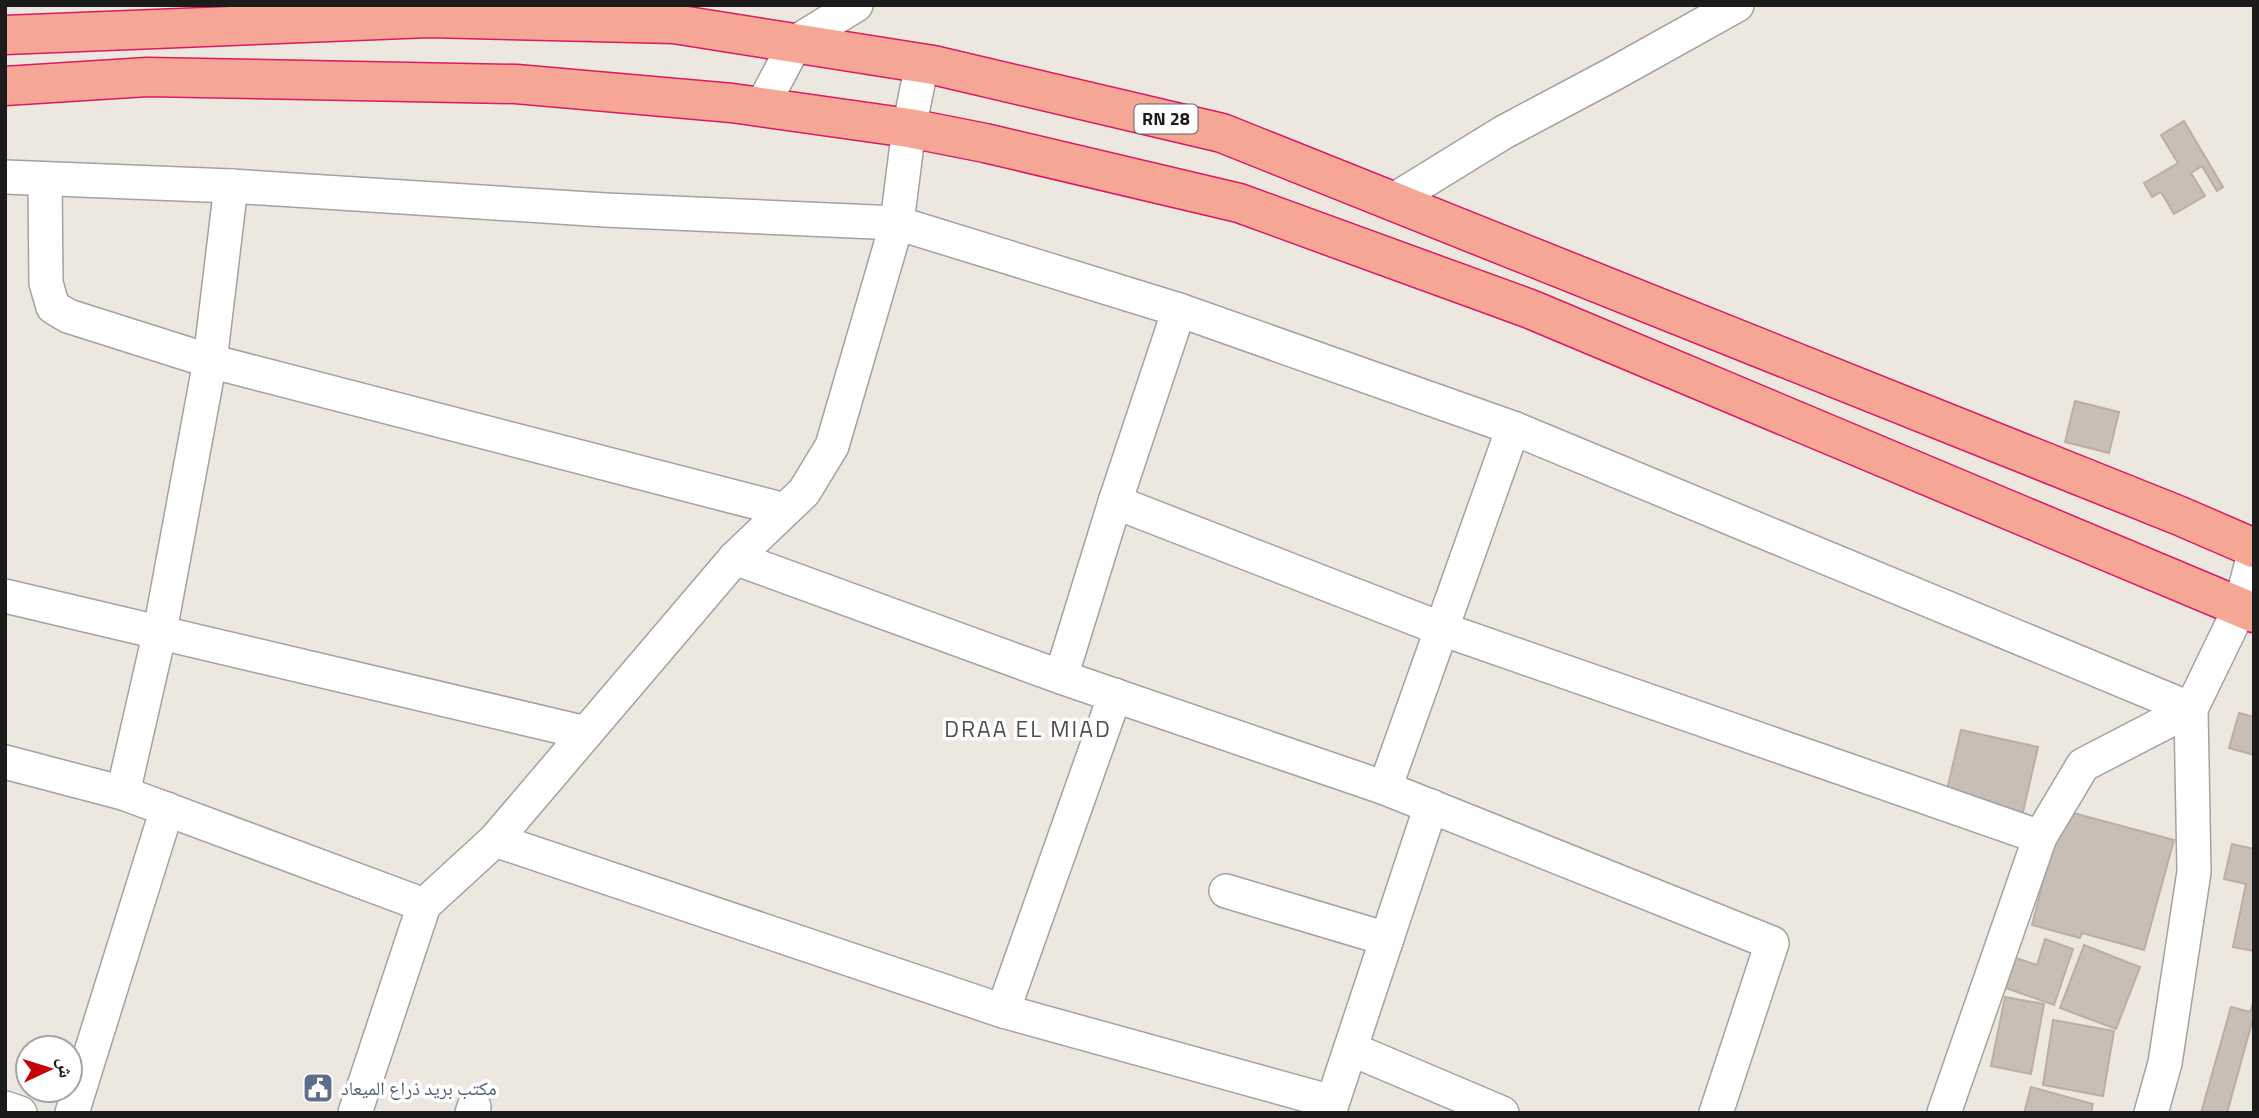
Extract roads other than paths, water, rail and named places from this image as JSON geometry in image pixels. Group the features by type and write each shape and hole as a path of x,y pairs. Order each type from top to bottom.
{"highway":[{"name":"RN 28","path":"5,35 429,18 674,24 922,64 1222,132 2254,548"},
{"path":"5,86 147,77 516,84 761,108 909,128 985,143 1239,203 1530,309 2247,610"}],"street":[{"path":"761,108 796,42 856,5"},
{"path":"1392,201 1504,132 1737,5"},
{"path":"355,1113 424,905 495,840 735,558 804,492 832,446 897,223 909,128 922,64"},
{"path":"5,177 231,186 605,210 897,223 1179,310 1513,428 2191,709"},
{"path":"45,179 46,283 53,307 68,316 211,361 785,510"},
{"path":"123,793 160,631 211,361 231,186"},
{"path":"1061,677 1115,502 1179,310"},
{"path":"1385,788 1513,428"},
{"path":"1115,502 1441,629 2040,837"},
{"path":"2151,1113 2165,1063 2194,872 2191,709 2247,610 2254,554"},
{"path":"735,558 1061,677 1385,788 1772,943 1716,1113"},
{"path":"5,596 586,733"},
{"path":"1003,1011 1115,695"},
{"path":"1944,1113 2040,837 2083,765 2191,709"},
{"path":"5,762 123,793 424,905"},
{"path":"495,840 1003,1011 1330,1107 1430,806"},
{"path":"72,1113 167,809"},
{"path":"1226,891 1387,939"},
{"path":"1351,1049 1502,1113"},
{"path":"5,1108 20,1113"}],"place":[{"name":"مكتب بريد ذراع الميعاد","path":"318,1088"}],"district":[{"name":"DRAA EL MIAD","path":"1028,729"}]}
